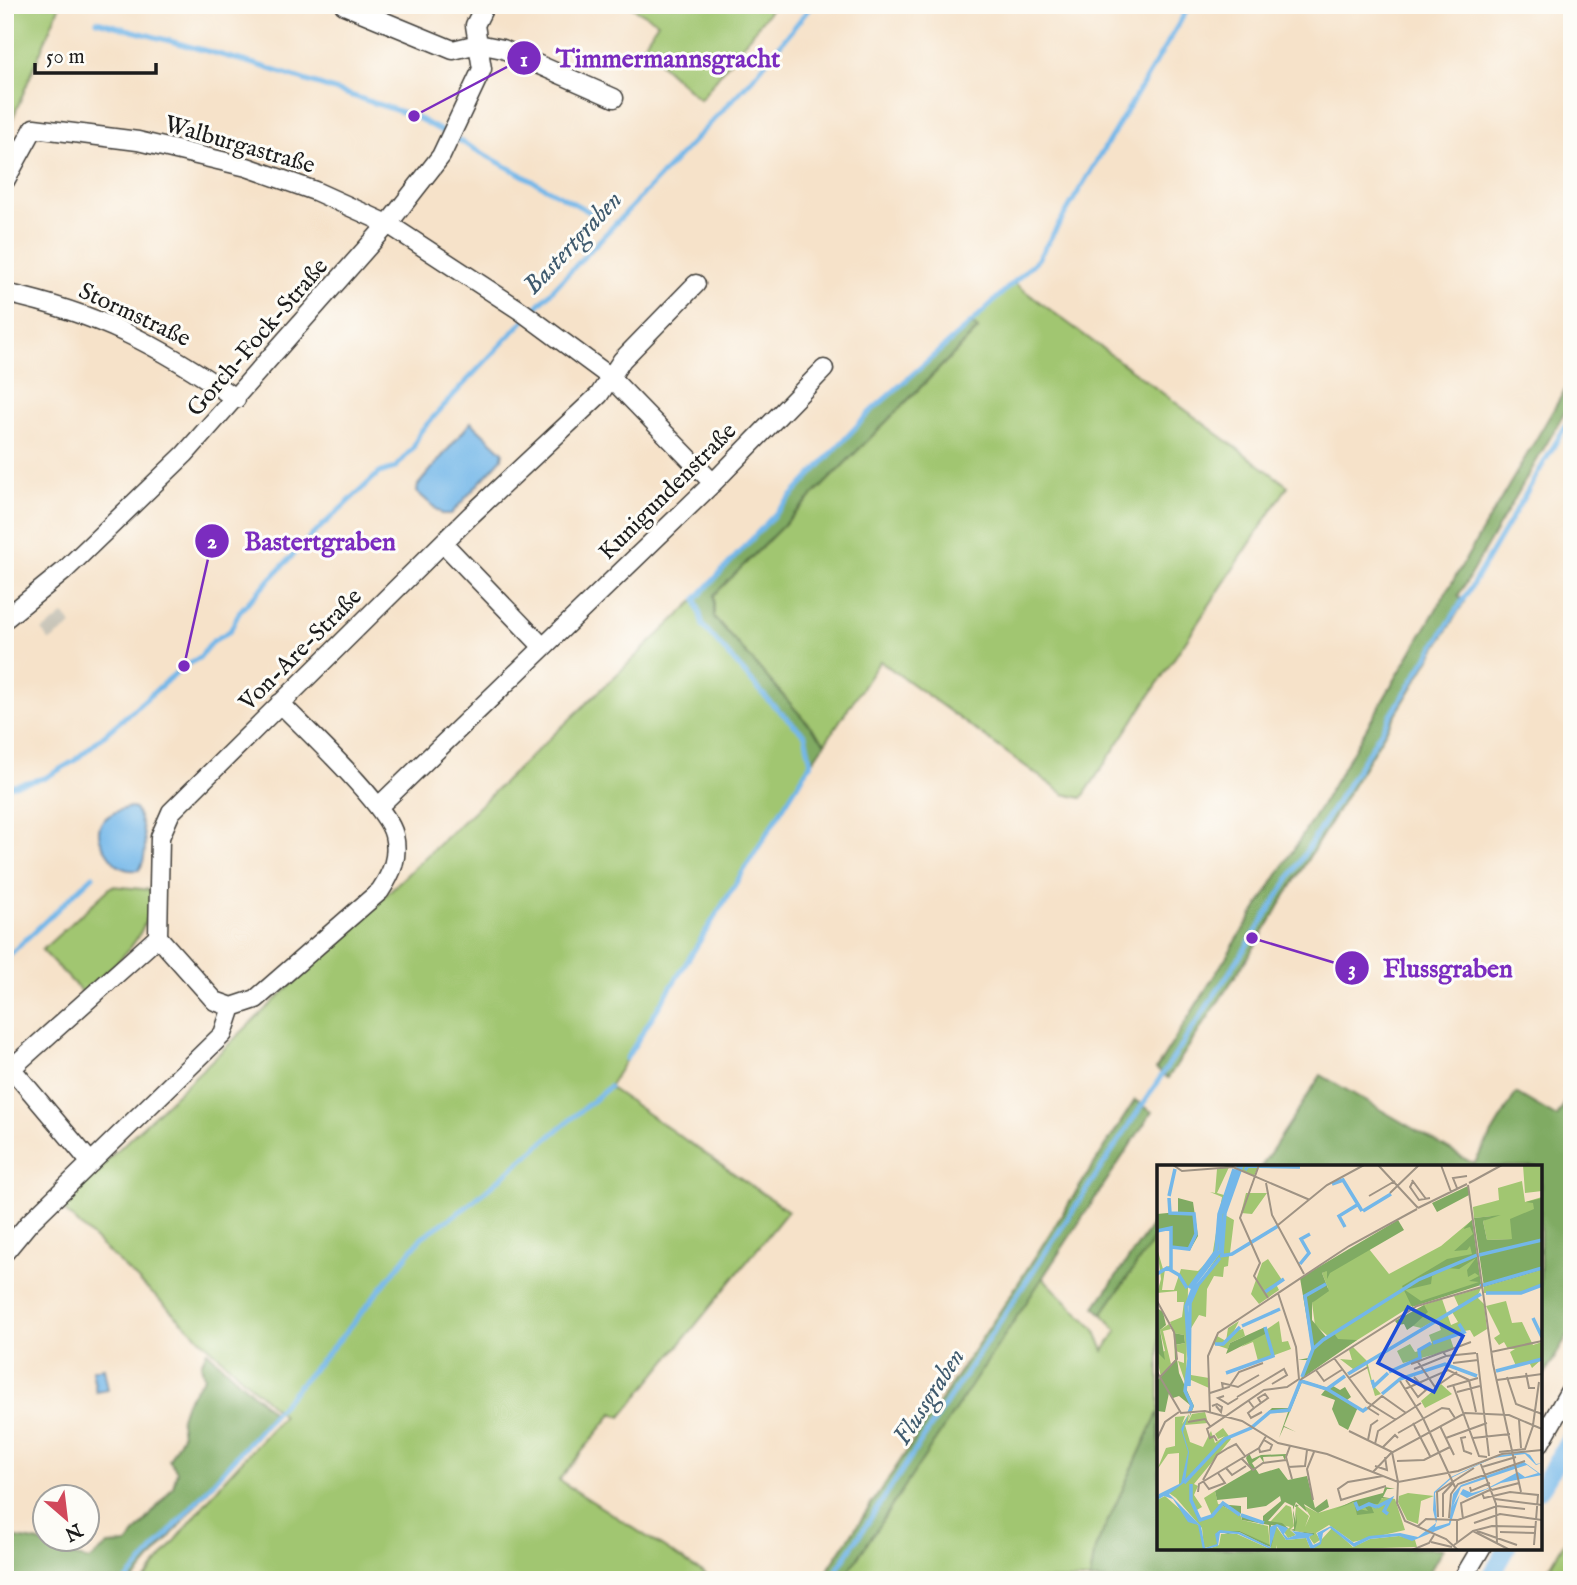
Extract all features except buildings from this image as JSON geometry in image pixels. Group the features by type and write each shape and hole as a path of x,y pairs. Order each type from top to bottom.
{"street":[{"path":"344,5 453,50 478,44 503,50 614,98"},
{"name":"Gorch-Fock-Straße","path":"5,619 76,559 236,399 388,224 449,140 482,69 475,25 485,5"},
{"name":"Walburgastraße","path":"5,181 34,128 138,141 247,167 315,191 388,224 527,316 610,376 713,483"},
{"name":"Von-Are-Straße","path":"158,937 160,837 171,812 443,543 599,395 610,376 696,284"},
{"name":"Stormstraße","path":"5,293 95,318 140,338 179,359 236,399"},
{"name":"Kunigundenstraße","path":"378,807 713,483 824,369"},
{"path":"443,543 543,647"},
{"path":"91,1163 8,1071 158,937 215,1001 232,1007 256,999 380,891 391,874 396,855 394,832 378,807 280,703"},
{"path":"5,1252 29,1223 223,1034 232,1007"},
{"path":"1542,1440 1572,1387"},
{"path":"1462,1580 1479,1550"}],"shaded area":[{"path":"64,614 72,625 50,641 42,631"}],"green space":[{"path":"5,5 60,5 5,137"},
{"path":"628,5 774,5 700,100 642,47 658,22"},
{"path":"1014,283 1288,486 1082,798 1064,794 880,661 825,743 714,617 714,595 978,330 971,323"},
{"path":"971,323 978,329 714,595 714,617 825,743 811,763 805,735 769,701 703,626 696,599 870,412"},
{"path":"1572,378 1572,400 1458,596 1464,602 1257,943 1168,1078 1156,1069 1319,809"},
{"path":"696,599 703,626 769,701 805,735 811,763 609,1087 788,1211 621,1417 613,1413 559,1480 714,1580 144,1580 225,1479 283,1416 59,1206"},
{"path":"112,886 151,890 145,923 129,949 83,993 42,950"},
{"path":"1321,1075 1474,1164 1516,1093 1557,1117 1572,1091 1572,1329 1542,1379 1542,1165 1262,1165"},
{"path":"1135,1100 1152,1112 843,1580 821,1580 1010,1296"},
{"path":"1157,1218 1157,1235 1102,1314 1095,1307"},
{"path":"1157,1235 1157,1415 1095,1549 1090,1580 843,1580 1042,1277 1095,1329 1104,1351 1117,1330 1102,1314"},
{"path":"207,1351 273,1412 134,1580 5,1580 5,1536 32,1541 32,1554 63,1554 90,1560 97,1554 102,1554 102,1550 108,1545 127,1544 173,1487 177,1471 169,1460 182,1435 180,1421 186,1402 204,1377 201,1364"},
{"path":"1157,1415 1157,1550 1442,1550 1425,1580 1090,1580 1095,1549"},
{"path":"1572,1529 1572,1580 1542,1580"}],"water":[{"path":"471,422 503,452 502,458 451,514 442,514 417,492 418,485"},
{"path":"130,807 136,810 145,840 144,856 139,870 127,870 114,862 100,840 99,832 103,821 108,816"},
{"path":"104,1368 108,1390 96,1392 92,1370"}],"waterway":[{"name":"Bastertgraben","path":"5,787 45,778 74,761 184,666 199,658 213,641 230,631 240,611 309,538 379,473 395,468 413,448 420,432 753,78 812,5"},
{"path":"626,1059 811,763 805,735 769,701 703,626 696,599 870,412 971,323 1038,259 1190,5"},
{"path":"97,21 258,65 414,116 597,216"},
{"name":"Flussgraben","path":"830,1580 1252,938 1471,587 1572,415"},
{"path":"5,959 93,876"},
{"path":"127,1580 346,1332 422,1237 465,1208 609,1087"},
{"path":"1542,1487 1572,1435"},
{"path":"1489,1580 1506,1550"}],"place":[{"name":"Timmermannsgracht","path":"414,116"},
{"name":"Bastertgraben","path":"184,666"},
{"name":"Flussgraben","path":"1252,938"}]}
